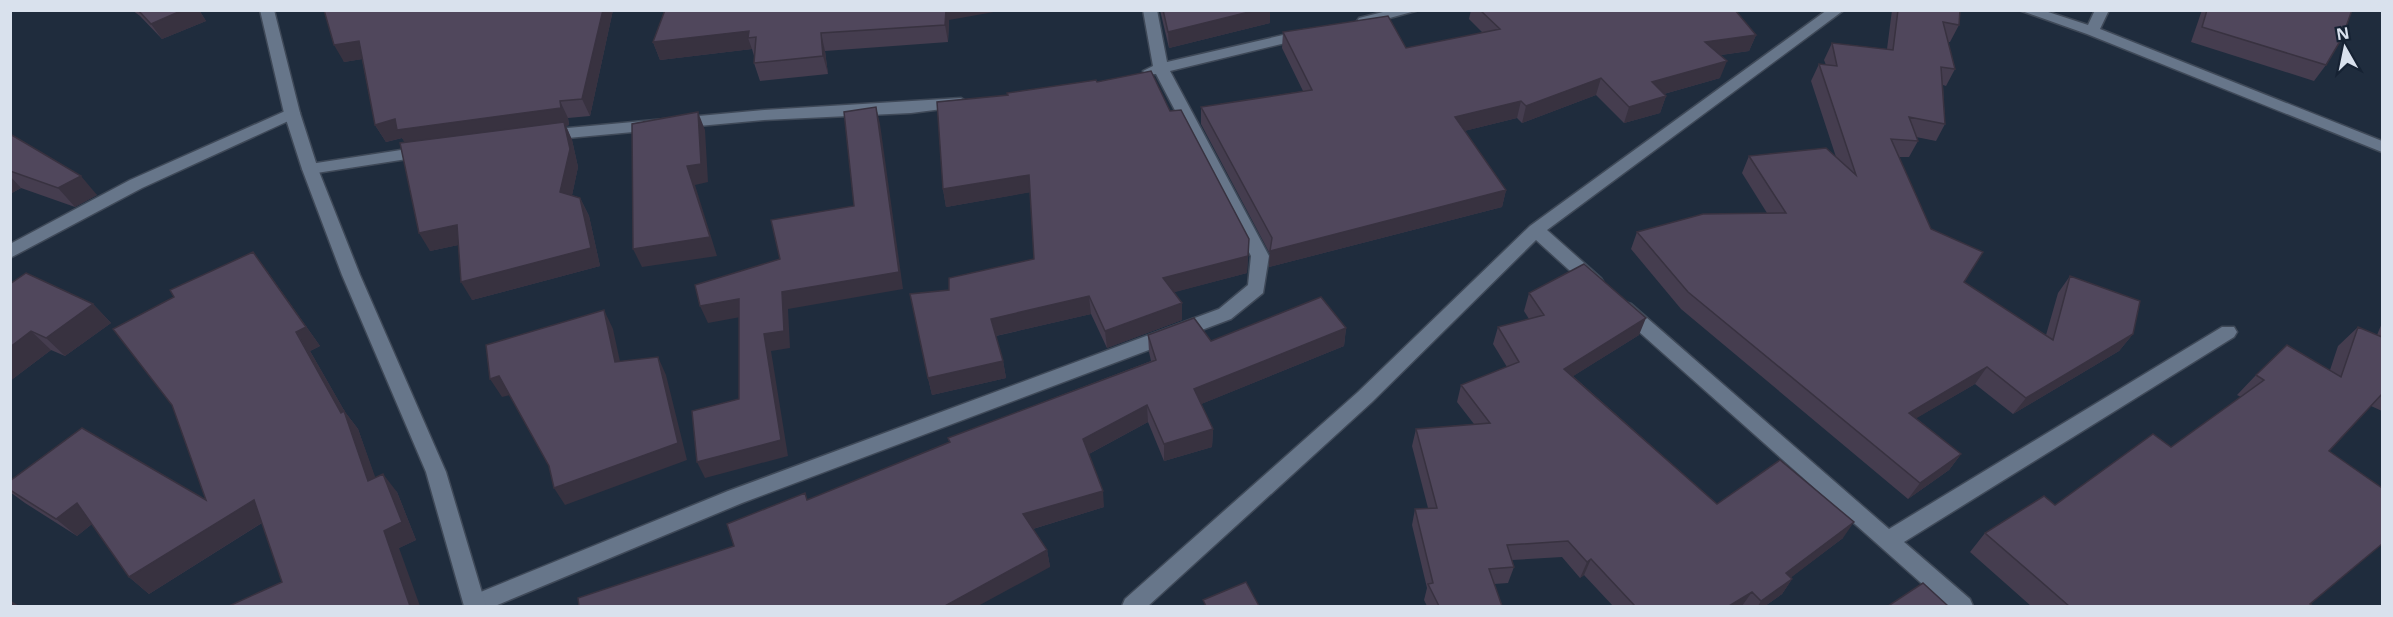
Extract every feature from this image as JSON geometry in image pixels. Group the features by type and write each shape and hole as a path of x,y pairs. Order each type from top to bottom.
{"street":[{"path":"267,10 292,113 310,169 351,275 436,472 475,606 735,497 1225,314 1257,288 1260,256 1161,69 1150,10"},
{"path":"1354,23 1412,10"},
{"path":"1133,606 1365,397 1536,230 1837,10"},
{"path":"2026,10 2092,31 2382,147"},
{"path":"2092,31 2102,10"},
{"path":"1138,74 1320,31"},
{"path":"533,136 764,116 911,108 980,101"},
{"path":"10,252 136,184 292,113"},
{"path":"310,169 439,149"},
{"path":"1536,230 1962,606"},
{"path":"1888,541 2228,332"}],"building":[{"path":"138,10 183,10 151,24"},
{"path":"324,10 603,10 582,99 560,101 561,108 397,130 395,119 375,125 359,41 334,45"},
{"path":"665,10 946,10 945,25 821,33 823,56 754,63 756,37 748,38 749,31 653,42"},
{"path":"1163,10 1257,10 1168,32"},
{"path":"1480,10 1735,10 1756,35 1705,42 1727,61 1652,82 1666,96 1629,107 1601,78 1526,106 1521,101 1455,117 1506,190 1270,251 1272,238 1201,107 1312,90 1283,32 1388,16 1406,48 1500,29"},
{"path":"1898,10 1960,10 1959,25 1943,22 1955,69 1941,67 1945,124 1909,117 1918,141 1891,139 1931,229 1983,252 1964,282 2053,340 2070,276 2140,301 2133,334 2026,398 1987,367 1909,413 1961,454 1920,483 1688,292 1637,232 1703,214 1786,213 1749,156 1826,148 1856,175 1819,64 1837,66 1832,43 1893,50"},
{"path":"2207,10 2352,10 2342,38 2326,65 2202,27"},
{"path":"1151,71 1170,111 1181,110 1249,239 1248,256 1163,278 1182,303 1105,331 1089,296 991,319 1003,361 928,378 910,294 949,290 949,278 1034,259 1029,175 943,189 937,102 1008,95 1007,93 1096,80 1097,82"},
{"path":"876,107 899,272 782,292 784,331 764,334 781,440 697,462 692,411 739,399 739,299 700,306 695,285 780,259 771,220 854,206 844,112"},
{"path":"698,112 701,164 687,166 710,237 633,249 632,124"},
{"path":"564,122 570,149 560,192 580,198 591,248 461,282 457,225 419,233 400,143"},
{"path":"10,134 81,176 58,188 10,171"},
{"path":"253,252 306,327 296,332 341,413 344,411 368,481 383,474 402,522 384,531 410,606 229,606 282,582 254,500 129,577 77,503 56,519 10,490 10,481 82,428 206,500 172,405 113,329 174,297 170,290"},
{"path":"1584,264 1646,318 1564,369 1717,504 1780,460 1854,522 1786,573 1792,579 1761,601 1752,592 1729,606 1635,606 1591,559 1587,562 1568,541 1507,545 1514,567 1489,569 1502,606 1439,606 1428,584 1433,583 1415,509 1437,508 1416,429 1490,423 1461,385 1519,362 1498,327 1544,315 1529,293"},
{"path":"26,273 93,304 46,338 31,331 10,347 10,284"},
{"path":"1321,297 1346,328 1194,389 1213,429 1164,444 1147,405 1083,439 1103,491 1023,514 1047,550 945,606 579,606 578,598 734,546 727,524 805,493 807,500 950,442 948,438 1156,360 1148,335 1194,318 1211,341"},
{"path":"604,310 615,362 658,357 678,443 554,488 549,466 499,376 490,379 486,345"},
{"path":"2358,327 2382,337 2382,394 2329,451 2382,488 2382,544 2310,604 2313,606 2069,606 1985,533 2044,496 2055,505 2153,434 2171,447 2264,380 2256,375 2287,345 2341,377"},
{"path":"1246,582 1259,606 1206,606 1203,600"},
{"path":"1923,583 1948,606 1888,606"}]}
